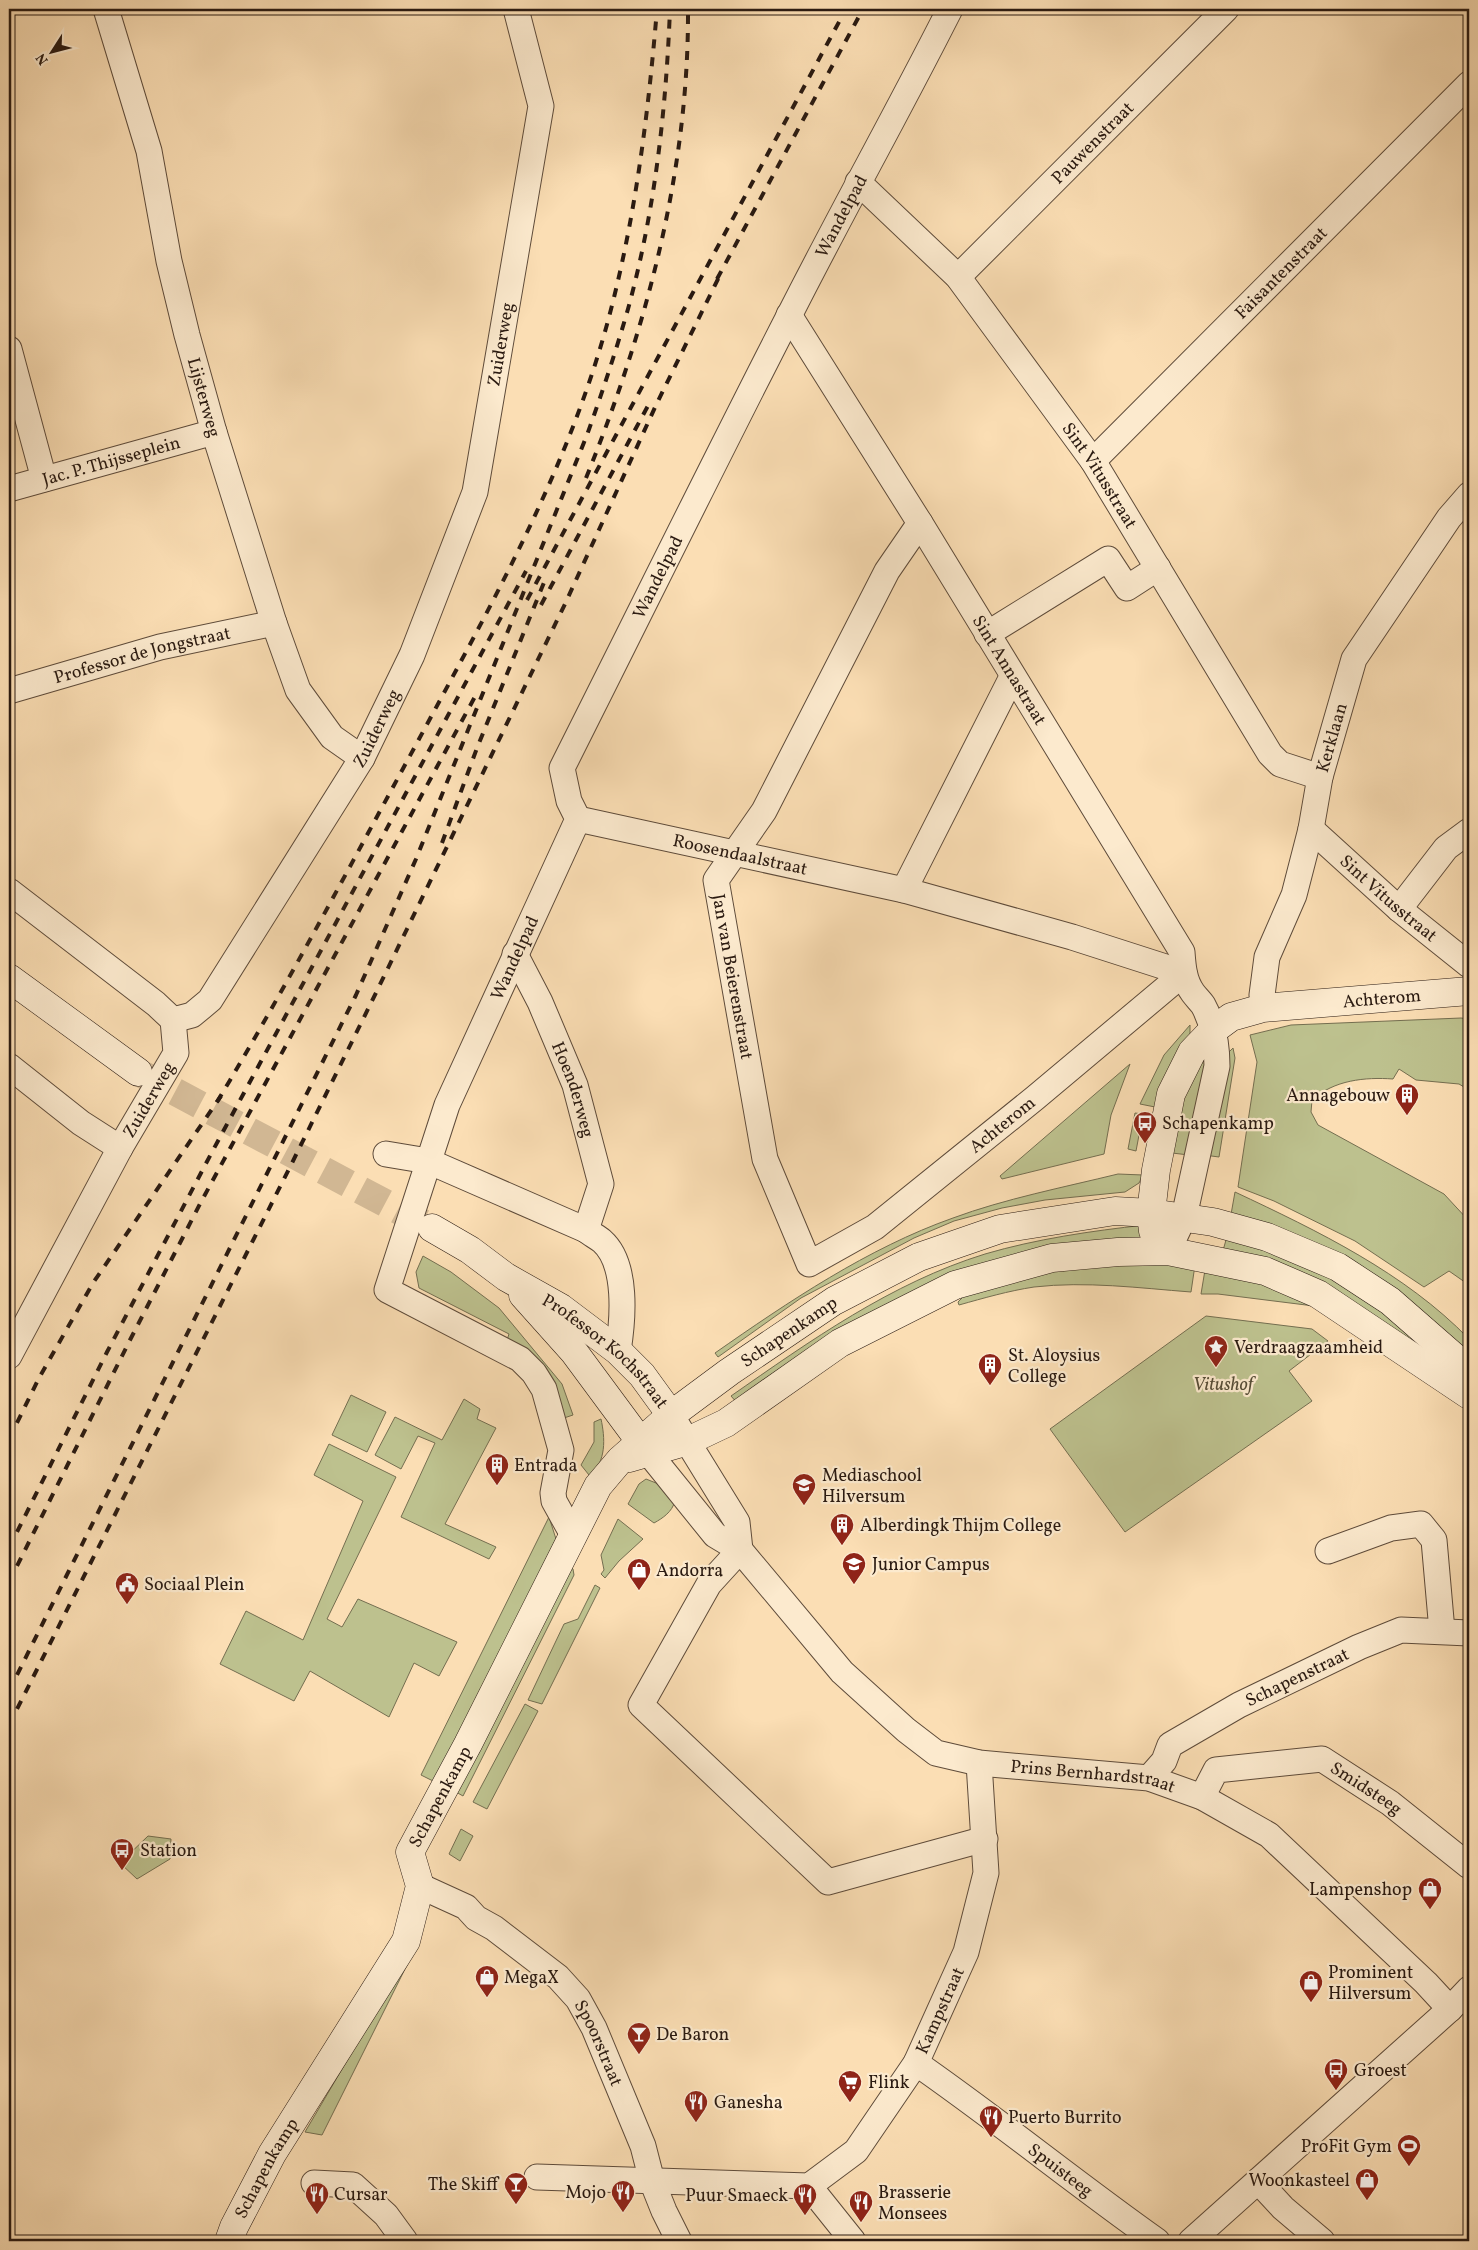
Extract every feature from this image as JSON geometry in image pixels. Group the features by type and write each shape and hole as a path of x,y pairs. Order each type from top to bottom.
{"main road":[{"path":"9,978 138,1072"},
{"name":"Achterom","path":"1162,1250 1151,1213 1156,1170 1171,1094 1192,1052 1212,1031 1231,1017 1263,1008 1469,992"},
{"name":"Schapenkamp","path":"229,2241 234,2227 272,2154 406,1941 420,1886 410,1852 468,1744 598,1486 636,1452 671,1415 729,1372 834,1301 919,1257 1000,1229 1115,1210 1213,1222 1268,1237 1338,1267 1390,1301 1469,1370"},
{"name":"Professor Kochstraat","path":"432,1228 470,1250 506,1277 561,1308 618,1351 642,1375 671,1415"},
{"name":"Schapenkamp","path":"636,1452 688,1441 726,1423 840,1343 955,1285 1052,1258 1162,1250 1265,1271 1318,1294 1469,1395"},
{"name":"Professor Kochstraat","path":"506,1277 574,1352 611,1400 636,1452"}],"street":[{"name":"Lijsterweg","path":"106,9 149,151 169,261 214,432 274,623 298,690 332,737 362,758"},
{"name":"Wandelpad","path":"573,1535 554,1501 553,1493 561,1450 544,1389 534,1373 520,1359 387,1290 447,1105 514,954 578,819 569,801 562,768 789,315 858,182 899,111 950,9"},
{"name":"Pauwenstraat","path":"958,277 1226,9"},
{"name":"Zuiderweg","path":"9,1356 14,1330 176,1052 173,1020 192,1014 210,1000 362,758 412,655 475,492 541,106 517,11"},
{"name":"Faisantenstraat","path":"1093,461 1469,84"},
{"name":"Sint Vitusstraat","path":"858,182 958,277 1093,461 1270,754 1280,764 1320,777"},
{"name":"Sint Annastraat","path":"789,315 920,523 1012,677 1182,952 1184,972 1191,992 1203,1006 1212,1031"},
{"path":"9,349 44,479"},
{"name":"Jac. P. Thijsseplein","path":"9,489 214,432"},
{"name":"Kerklaan","path":"1263,1008 1262,995 1267,957 1294,894 1311,829 1320,777 1354,659 1449,518 1469,495"},
{"name":"Jan van Beierenstraat","path":"809,1264 765,1159 716,880 764,811 887,571 920,523"},
{"path":"987,634 1108,558 1127,588 1158,568"},
{"name":"Professor de Jongstraat","path":"9,691 160,647 274,623"},
{"path":"904,890 1012,677"},
{"name":"Roosendaalstraat","path":"578,819 904,890 1072,937 1184,972"},
{"name":"Sint Vitusstraat","path":"1311,829 1399,908 1469,964"},
{"path":"1399,908 1446,848 1469,831"},
{"path":"9,891 156,1004 173,1020"},
{"name":"Hoenderweg","path":"514,954 540,1002 575,1085 601,1184 586,1230"},
{"name":"Achterom","path":"809,1264 875,1228 1035,1098 1184,972"},
{"path":"1162,1250 1184,1217 1217,1066 1217,1048 1212,1031"},
{"path":"9,1066 81,1123 120,1148"},
{"path":"386,1154 428,1161 586,1230 603,1242 614,1258 622,1292 622,1325 618,1351"},
{"name":"Professor Kochstraat","path":"671,1415 688,1441"},
{"path":"688,1441 737,1522 740,1550 709,1584 641,1705 828,1882 985,1839"},
{"name":"Prins Bernhardstraat","path":"636,1452 714,1534 740,1550 842,1672 906,1730 936,1753 979,1763 1149,1778 1202,1797 1269,1835 1426,1983 1450,2009"},
{"path":"1328,1551 1391,1528 1421,1524 1434,1540 1442,1631"},
{"name":"Schapenstraat","path":"1149,1778 1164,1761 1170,1745 1238,1705 1360,1646 1401,1630 1469,1633"},
{"name":"Smidsteeg","path":"1202,1797 1216,1770 1322,1759 1390,1803 1469,1866"},
{"name":"Kampstraat","path":"809,2186 856,2151 916,2063 966,1952 986,1873 979,1763"},
{"name":"Spoorstraat","path":"420,1886 466,1907 476,1918 494,1928 558,1977 578,1999 594,2028 643,2146 652,2181 679,2241"},
{"path":"1191,2241 1450,2009 1469,1989"},
{"name":"Spuisteeg","path":"916,2063 973,2102 1083,2188 1157,2241"},
{"path":"537,2178 809,2186 853,2241"},
{"path":"1258,2181 1283,2208 1322,2241"},
{"path":"314,2183 353,2185 386,2215 405,2241"}],"green space":[{"path":"1469,1019 1469,1090 1459,1084 1416,1080 1399,1069 1393,1079 1361,1079 1330,1088 1312,1100 1311,1112 1318,1125 1444,1194 1469,1221 1469,1285 1449,1271 1424,1287 1355,1241 1274,1201 1238,1187 1257,1062 1250,1035 1291,1025"},
{"path":"1190,1025 1190,1034 1155,1107 1140,1104 1164,1055"},
{"path":"1233,1048 1235,1058 1219,1157 1204,1155 1227,1054"},
{"path":"1206,1059 1189,1155 1172,1153 1187,1091 1198,1068"},
{"path":"1130,1064 1111,1115 1104,1154 1002,1179 1000,1176"},
{"path":"1135,1113 1143,1114 1136,1151 1128,1149"},
{"path":"1118,1174 1143,1175 1139,1183 1125,1192 1045,1200 1002,1208 954,1221 914,1238 801,1298 718,1357 715,1353 829,1278 860,1260 921,1230 993,1205"},
{"path":"1235,1192 1329,1238 1389,1274 1417,1294 1444,1315 1469,1339 1469,1360 1449,1340 1230,1220"},
{"path":"1145,1225 1145,1233 1138,1241 1037,1253 738,1404 731,1396 852,1315 884,1297 950,1266 985,1254 1024,1244 1084,1233"},
{"path":"1228,1233 1337,1275 1469,1382 1222,1254"},
{"path":"423,1256 451,1272 499,1308 562,1384 573,1415 564,1418 507,1340 509,1334 419,1288 416,1272"},
{"path":"1083,1261 1195,1265 1191,1292 1112,1286 1054,1285 996,1295 959,1305 958,1302 976,1284"},
{"path":"1205,1270 1263,1281 1314,1306 1218,1294 1201,1294"},
{"name":"Vitushof","path":"1206,1316 1312,1329 1328,1341 1289,1371 1312,1401 1125,1532 1050,1429"},
{"path":"351,1395 386,1412 367,1452 332,1435"},
{"path":"464,1399 480,1409 477,1419 496,1428 445,1524 496,1547 489,1559 401,1517 435,1443 418,1436 401,1469 375,1455 395,1417 442,1440"},
{"path":"601,1419 604,1441 602,1457 595,1470 589,1475 581,1465 594,1442 594,1422"},
{"path":"329,1444 396,1477 327,1619 342,1627 358,1599 457,1642 439,1676 414,1663 389,1717 310,1671 294,1701 220,1664 246,1611 303,1640 363,1501 314,1475"},
{"path":"646,1479 656,1483 675,1501 664,1517 654,1523 628,1504 639,1484"},
{"path":"549,1517 556,1539 457,1739 433,1781 421,1775"},
{"path":"618,1519 643,1539 619,1561 605,1578 601,1574 604,1570 601,1555"},
{"path":"570,1567 573,1569 574,1575 463,1796 456,1792"},
{"path":"595,1585 600,1588 542,1704 528,1700 564,1624 578,1619"},
{"path":"525,1704 538,1711 487,1809 473,1802"},
{"path":"461,1829 473,1836 460,1861 449,1854"},
{"path":"148,1836 171,1839 170,1859 137,1879 120,1863"},
{"path":"411,1952 412,1955 322,2135 305,2132"}],"tunnel":[{"path":"138,1072 432,1228"}],"railway":[{"path":"217,1102 294,968 472,641 524,539 569,436 606,328 625,249 645,129 657,9"},
{"path":"9,1691 356,995 416,859 587,435 628,309 645,235 658,160 666,85 670,9"},
{"path":"586,478 608,422 627,365 645,307 660,248 672,189 681,129 688,9"},
{"path":"527,600 846,9"},
{"path":"717,279 863,9"},
{"path":"9,1725 371,1003 565,604 657,403 720,275"},
{"path":"541,605 650,402"},
{"path":"9,1548 107,1352 212,1152 526,571"},
{"path":"442,843 477,748 545,580"},
{"path":"9,1582 201,1202 477,693"},
{"path":"9,1439 39,1378 93,1283 221,1096"}],"place":[{"name":"Annagebouw","path":"1407,1116"},
{"name":"Schapenkamp","path":"1145,1144"},
{"name":"Verdraagzaamheid","path":"1216,1368"},
{"name":"St. Aloysius College","path":"990,1386"},
{"name":"Entrada","path":"497,1486"},
{"name":"Mediaschool Hilversum","path":"804,1506"},
{"name":"Alberdingk Thijm College","path":"842,1546"},
{"name":"Junior Campus","path":"854,1585"},
{"name":"Andorra","path":"639,1591"},
{"name":"Sociaal Plein","path":"127,1605"},
{"name":"Station","path":"122,1871"},
{"name":"Lampenshop","path":"1430,1910"},
{"name":"MegaX","path":"487,1998"},
{"name":"Prominent Hilversum","path":"1311,2003"},
{"name":"De Baron","path":"639,2055"},
{"name":"Groest","path":"1336,2091"},
{"name":"Flink","path":"850,2103"},
{"name":"Ganesha","path":"696,2123"},
{"name":"Puerto Burrito","path":"991,2138"},
{"name":"ProFit Gym","path":"1409,2167"},
{"name":"Woonkasteel","path":"1367,2201"},
{"name":"The Skiff","path":"516,2205"},
{"name":"Mojo","path":"623,2213"},
{"name":"Cursar","path":"317,2215"},
{"name":"Puur Smaeck","path":"805,2216"},
{"name":"Brasserie Monsees","path":"861,2223"}]}
